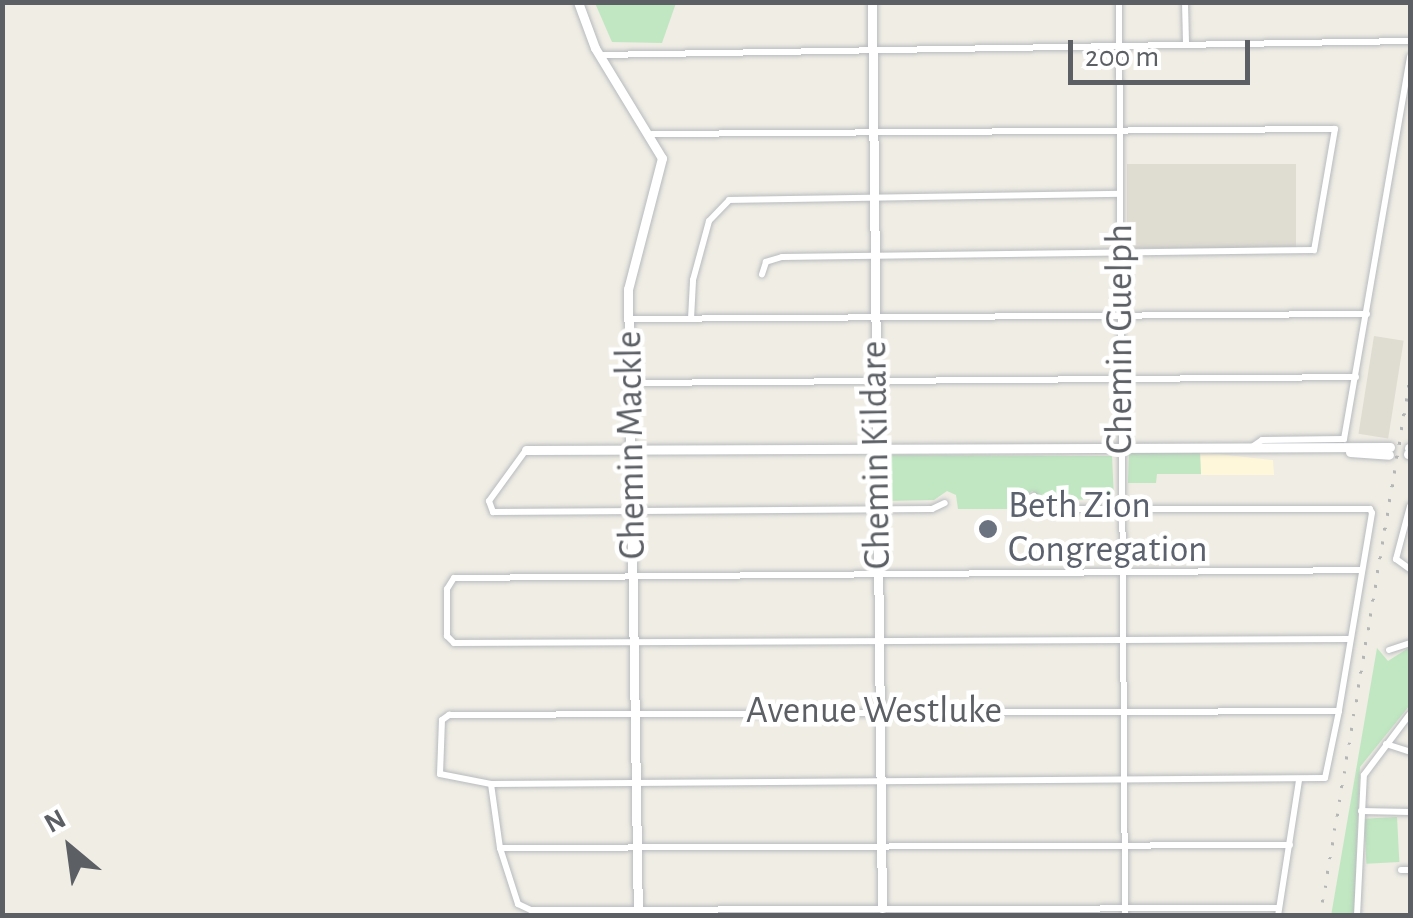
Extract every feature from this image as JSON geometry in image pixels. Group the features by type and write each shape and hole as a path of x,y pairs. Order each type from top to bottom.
{"street":[{"name":"Chemin Mackle","path":"578,2 599,55 652,134 662,166 630,279 638,912"},
{"name":"Chemin Kildare","path":"872,2 882,908"},
{"name":"Chemin Guelph","path":"1119,2 1125,912"},
{"path":"1185,2 1186,44"},
{"path":"599,55 872,47 1410,41"},
{"path":"1251,448 1262,440 1344,439 1410,56"},
{"path":"652,134 1120,127 1335,129 1316,250 772,258 762,274"},
{"path":"691,319 694,276 710,218 723,203 875,196 1120,194"},
{"path":"629,320 1368,314"},
{"path":"632,383 1356,377"},
{"path":"945,503 877,510 494,512 490,501 526,450 1122,444 1390,451"},
{"path":"1041,506 1370,508 1324,779 491,784 500,848 522,909 1278,912 1300,780"},
{"path":"1410,506 1396,562 1410,569"},
{"path":"1350,639 454,643 447,636 447,589 454,578 1362,570"},
{"path":"1389,650 1410,643"},
{"name":"Avenue Westluke","path":"491,784 443,778 442,720 449,715 1338,711"},
{"path":"1358,916 1364,772 1410,714"},
{"path":"1386,744 1410,752"},
{"path":"1361,811 1410,812"},
{"path":"500,848 1290,844"}],"shaded area":[{"path":"1127,164 1296,164 1296,248 1127,248"},
{"path":"1374,336 1404,341 1388,438 1359,434"},
{"path":"1200,452 1273,460 1274,475 1201,475"}],"green space":[{"path":"595,2 676,3 662,43 612,42"},
{"path":"1200,452 1201,474 1157,474 1156,483 1128,483 1129,453"},
{"path":"886,455 1112,456 1114,499 1046,500 1032,491 1010,509 958,509 956,495 947,491 934,500 885,501"},
{"path":"1410,647 1410,705 1360,767 1354,915 1331,916 1377,648 1388,661"},
{"path":"1397,817 1399,862 1366,864 1364,819"}],"railway":[{"path":"1320,916 1410,377"}],"place":[{"name":"Beth Zion Congregation","path":"988,529"}]}
